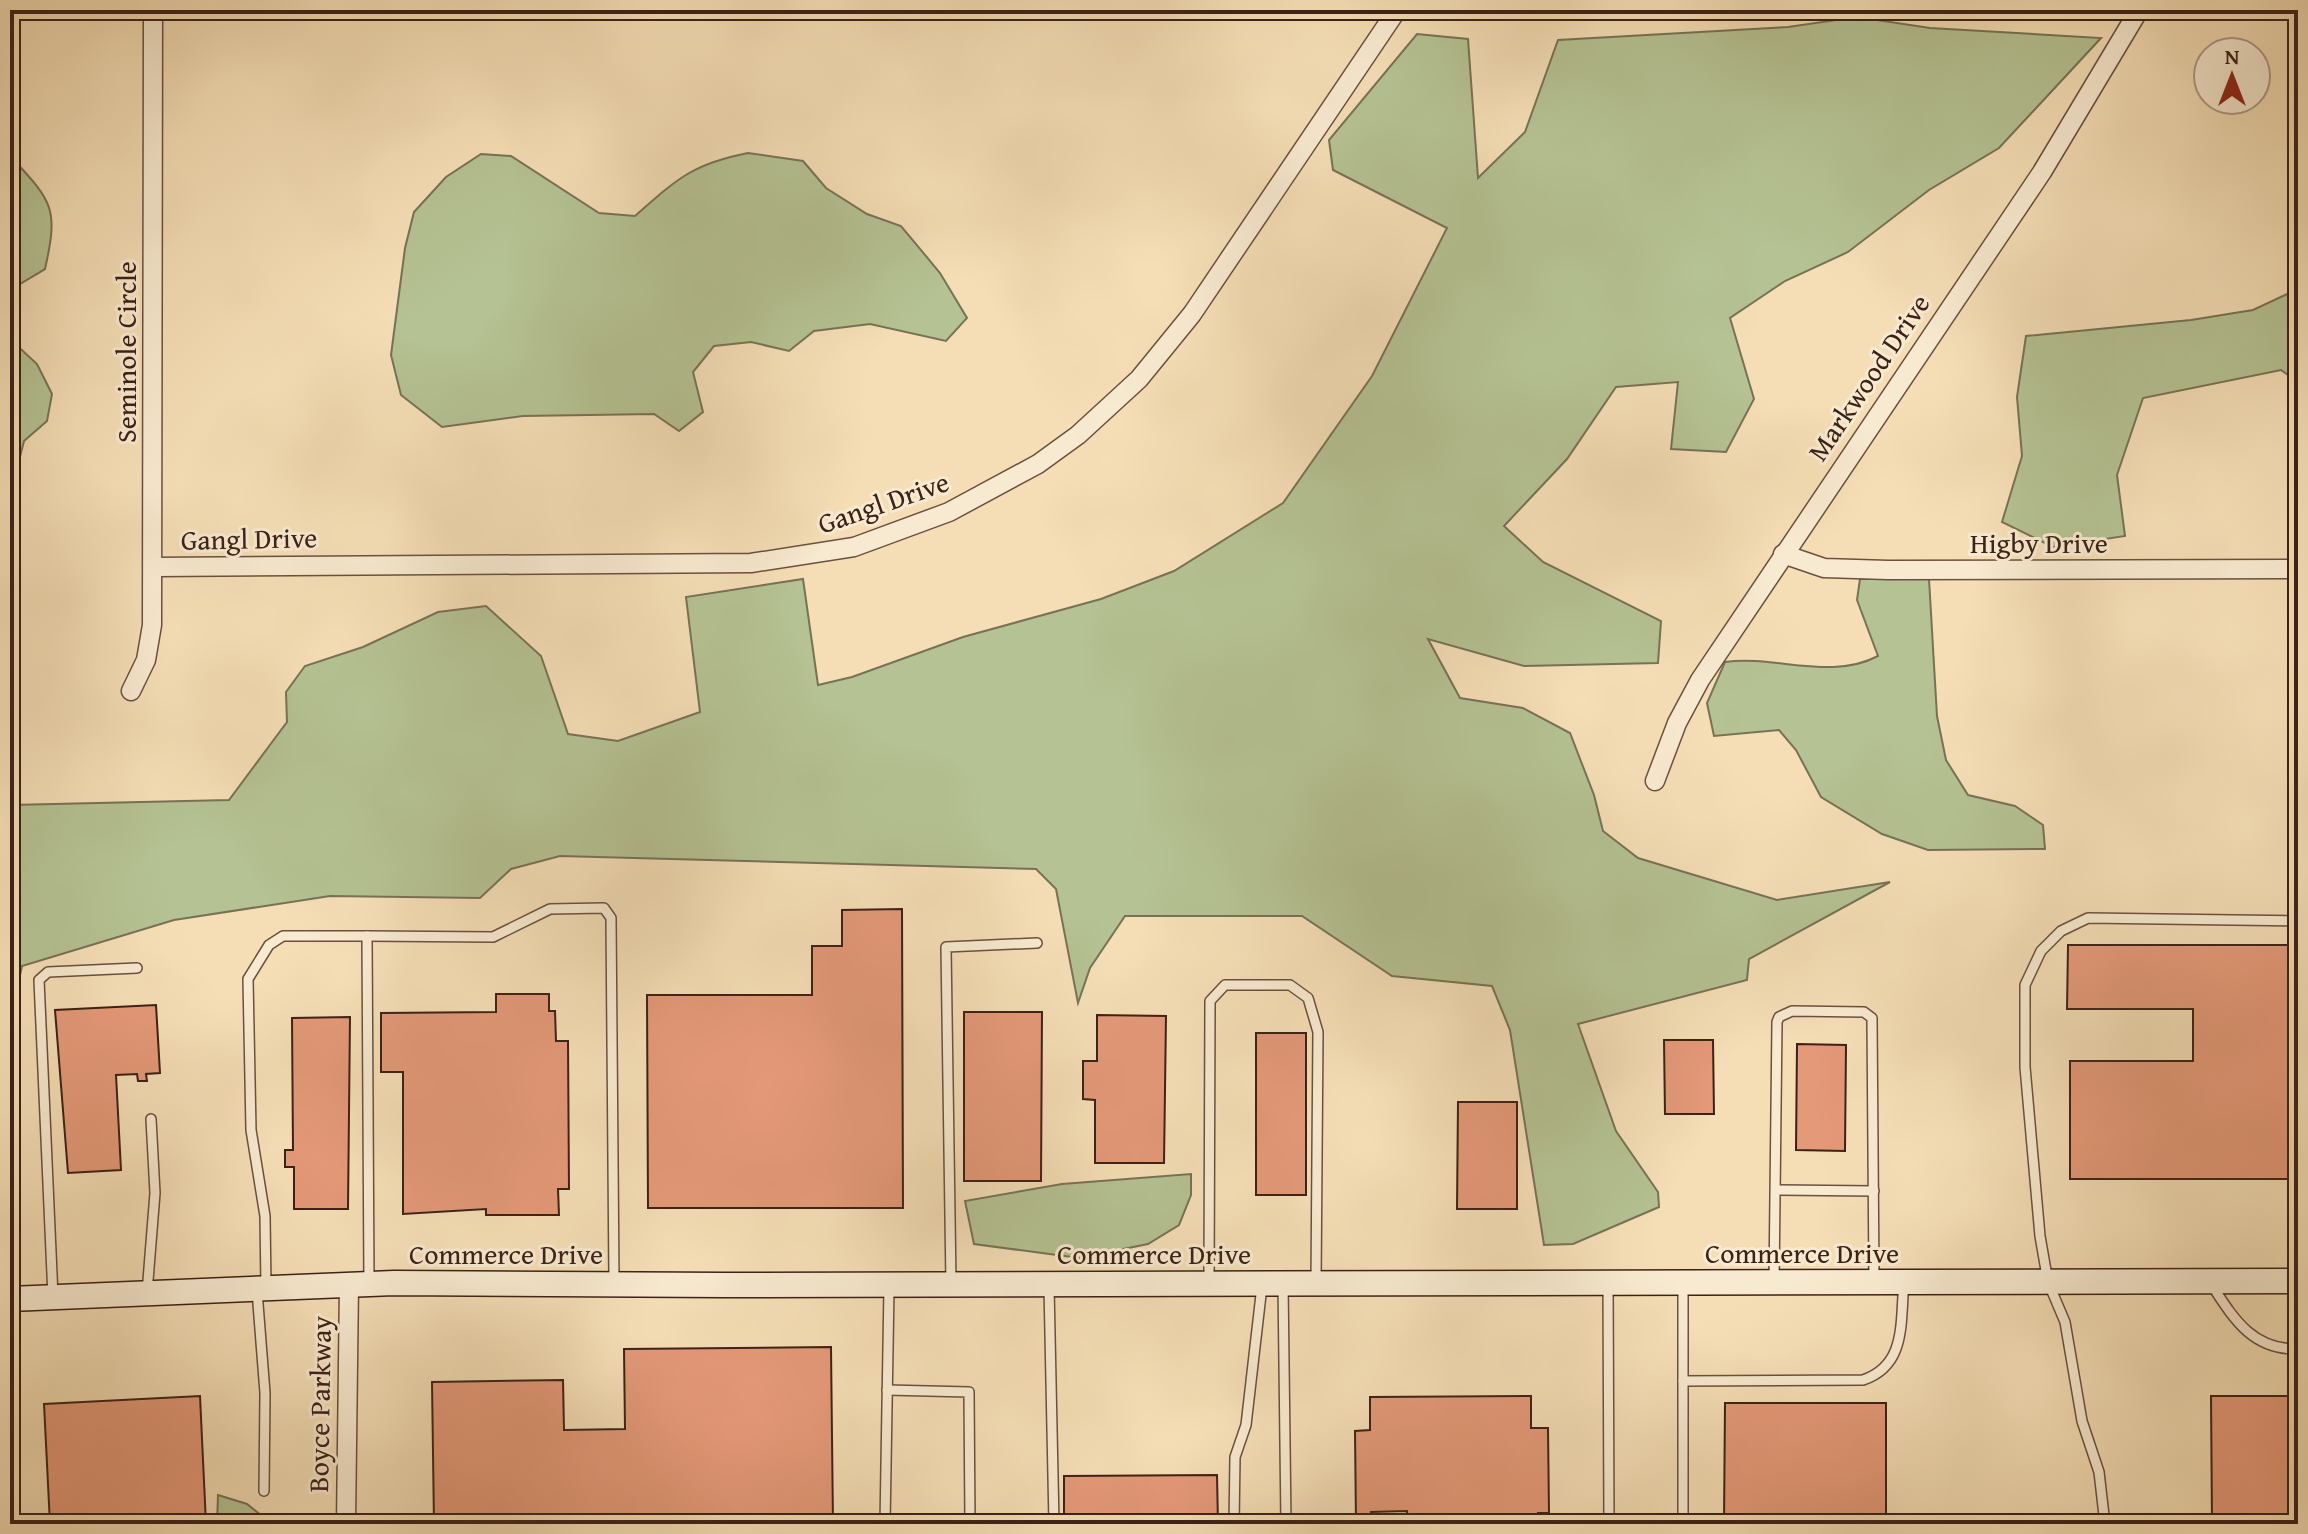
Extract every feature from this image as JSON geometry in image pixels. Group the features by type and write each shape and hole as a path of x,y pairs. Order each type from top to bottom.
{"street":[{"name":"Seminole Circle","path":"131,691 146,660 152,625 154,567 153,10"},
{"name":"Gangl Drive","path":"154,567 751,563 854,547 949,512 1038,464 1078,435 1139,379 1192,314 1397,10"},
{"name":"Markwood Drive","path":"1655,781 1677,723 1700,680 2042,172 2139,10"},
{"name":"Higby Drive","path":"1783,554 1824,568 1888,570 2298,569"},
{"name":"Commerce Drive","path":"10,1299 359,1284 2298,1281"},
{"name":"Boyce Parkway","path":"346,1524 359,1284"}],"lane":[{"path":"264,1491 265,1393 261,1288 265,1216 251,1130 248,979 269,945 283,936 493,937 550,909 604,908 611,918 614,1284"},
{"path":"2105,1524 2099,1472 2082,1421 2065,1322 2048,1282 2040,1236 2025,1067 2025,985 2041,951 2061,931 2088,918 2298,921"},
{"path":"359,1284 367,936"},
{"path":"951,1284 946,947 1037,943"},
{"path":"53,1297 39,980 48,972 137,968"},
{"path":"1209,1283 1210,1001 1225,985 1290,985 1308,998 1318,1032 1316,1282"},
{"path":"1774,1282 1777,1022 1785,1012 1792,1011 1864,1012 1872,1018 1874,1282"},
{"path":"147,1293 155,1193 151,1119"},
{"path":"1777,1190 1874,1191"},
{"path":"2210,1281 2238,1325 2275,1350 2298,1349"},
{"path":"1608,1282 1609,1524"},
{"path":"1683,1282 1683,1524"},
{"path":"1683,1381 1863,1380 1880,1374 1895,1355 1904,1282"},
{"path":"1049,1283 1054,1524"},
{"path":"1234,1524 1235,1457 1246,1425 1273,1283"},
{"path":"1273,1283 1286,1524"},
{"path":"885,1524 889,1285"},
{"path":"887,1390 969,1392 970,1524"}],"green space":[{"path":"1857,17 1930,28 2101,38 1999,148 1929,190 1848,252 1785,281 1730,318 1754,399 1726,452 1671,449 1678,382 1616,387 1567,459 1504,526 1543,562 1661,621 1658,663 1524,666 1428,639 1460,698 1523,708 1570,733 1594,795 1603,831 1638,858 1777,900 1890,882 1749,959 1747,980 1578,1024 1616,1131 1658,1192 1659,1207 1573,1244 1544,1245 1510,1030 1492,986 1392,976 1302,916 1125,916 1090,968 1078,1003 1056,889 1036,869 560,856 511,869 480,898 330,896 174,920 22,966 10,1022 10,805 229,800 287,722 286,692 305,666 363,647 438,612 486,606 541,656 568,734 618,741 700,712 686,597 803,579 818,685 852,677 963,637 1101,599 1174,571 1283,503 1372,376 1447,228 1333,170 1329,140 1417,34 1468,39 1478,178 1525,132 1558,40 1788,27"},
{"path":"748,153 803,161 826,188 867,214 901,226 940,273 967,318 946,341 870,324 814,331 789,351 751,342 714,346 693,372 703,412 679,431 654,414 523,416 442,427 401,395 391,355 405,248 414,212 446,177 481,154 511,156 599,213 635,216 686,175 713,162"},
{"path":"10,156 43,195 51,218 51,232 45,269 10,290"},
{"path":"2298,289 2298,382 2281,370 2143,398 2117,475 2125,536 2053,547 2002,522 2022,456 2017,397 2026,336 2191,320 2253,310"},
{"path":"10,339 37,364 52,394 47,421 24,441 10,496"},
{"path":"1860,579 1929,579 1937,716 1946,760 1968,795 2015,806 2043,825 2045,849 1928,850 1882,834 1821,797 1796,750 1779,730 1714,736 1707,703 1725,662 1822,667 1860,663 1878,656 1857,600"},
{"path":"1191,1174 1191,1195 1179,1225 1148,1244 1079,1258 974,1244 965,1201 1062,1184"},
{"path":"218,1495 247,1504 272,1524 217,1524"}],"building":[{"path":"902,909 903,1208 648,1208 647,995 812,995 812,946 842,946 842,910"},
{"path":"2068,945 2298,945 2298,1179 2070,1179 2070,1061 2193,1061 2193,1009 2067,1009"},
{"path":"496,994 549,994 549,1011 555,1011 556,1041 568,1041 569,1189 558,1189 559,1215 486,1215 486,1209 403,1214 403,1072 381,1072 381,1013 496,1012"},
{"path":"156,1005 160,1073 146,1074 147,1081 138,1081 137,1074 116,1075 121,1170 68,1173 55,1010"},
{"path":"964,1012 1042,1012 1041,1181 964,1181"},
{"path":"1097,1015 1166,1016 1164,1163 1095,1163 1095,1100 1083,1099 1083,1061 1097,1061"},
{"path":"350,1017 348,1209 294,1209 294,1167 285,1167 285,1150 293,1150 292,1018"},
{"path":"1256,1033 1306,1033 1306,1195 1256,1195"},
{"path":"1664,1040 1713,1040 1714,1114 1665,1114"},
{"path":"1797,1044 1846,1045 1845,1151 1796,1150"},
{"path":"1458,1102 1517,1102 1517,1209 1457,1209"},
{"path":"831,1347 833,1524 434,1524 432,1382 563,1380 564,1430 625,1429 624,1349"},
{"path":"200,1396 206,1524 50,1524 44,1404"},
{"path":"1531,1396 1531,1428 1548,1428 1549,1513 1538,1513 1538,1524 1407,1524 1407,1511 1371,1512 1371,1524 1356,1524 1355,1431 1370,1430 1370,1397"},
{"path":"2211,1396 2298,1396 2298,1524 2212,1524"},
{"path":"1725,1403 1886,1403 1886,1524 1724,1524"},
{"path":"1217,1475 1218,1524 1064,1524 1064,1476"}]}
